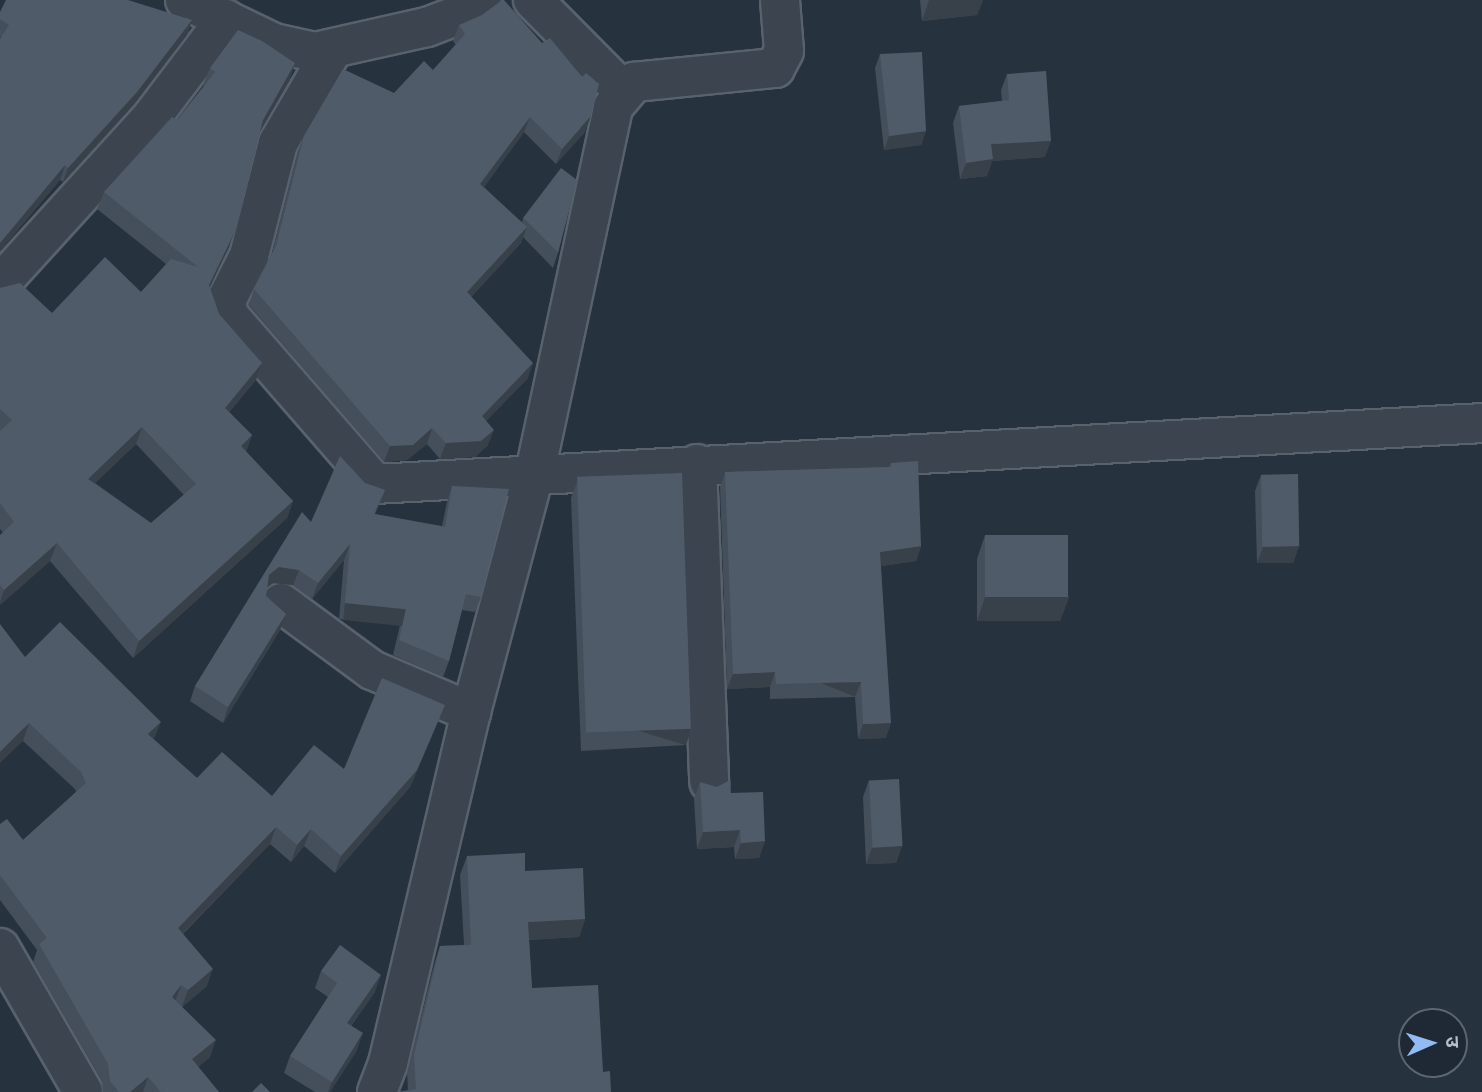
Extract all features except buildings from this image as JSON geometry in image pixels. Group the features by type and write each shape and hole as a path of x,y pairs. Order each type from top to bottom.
{"street":[{"path":"187,0 298,51 333,49 448,20 482,0"},
{"path":"533,0 623,91"},
{"path":"377,1092 388,1063 471,712 535,472 613,107 623,91 634,82 656,77 775,68 784,51 780,0"},
{"path":"0,284 151,118 226,19"},
{"path":"333,49 278,143 257,230 228,294 226,311 375,484 535,472 1482,423"},
{"path":"697,464 709,782"},
{"path":"281,603 372,670 471,712"},
{"path":"0,948 83,1092"}]}
